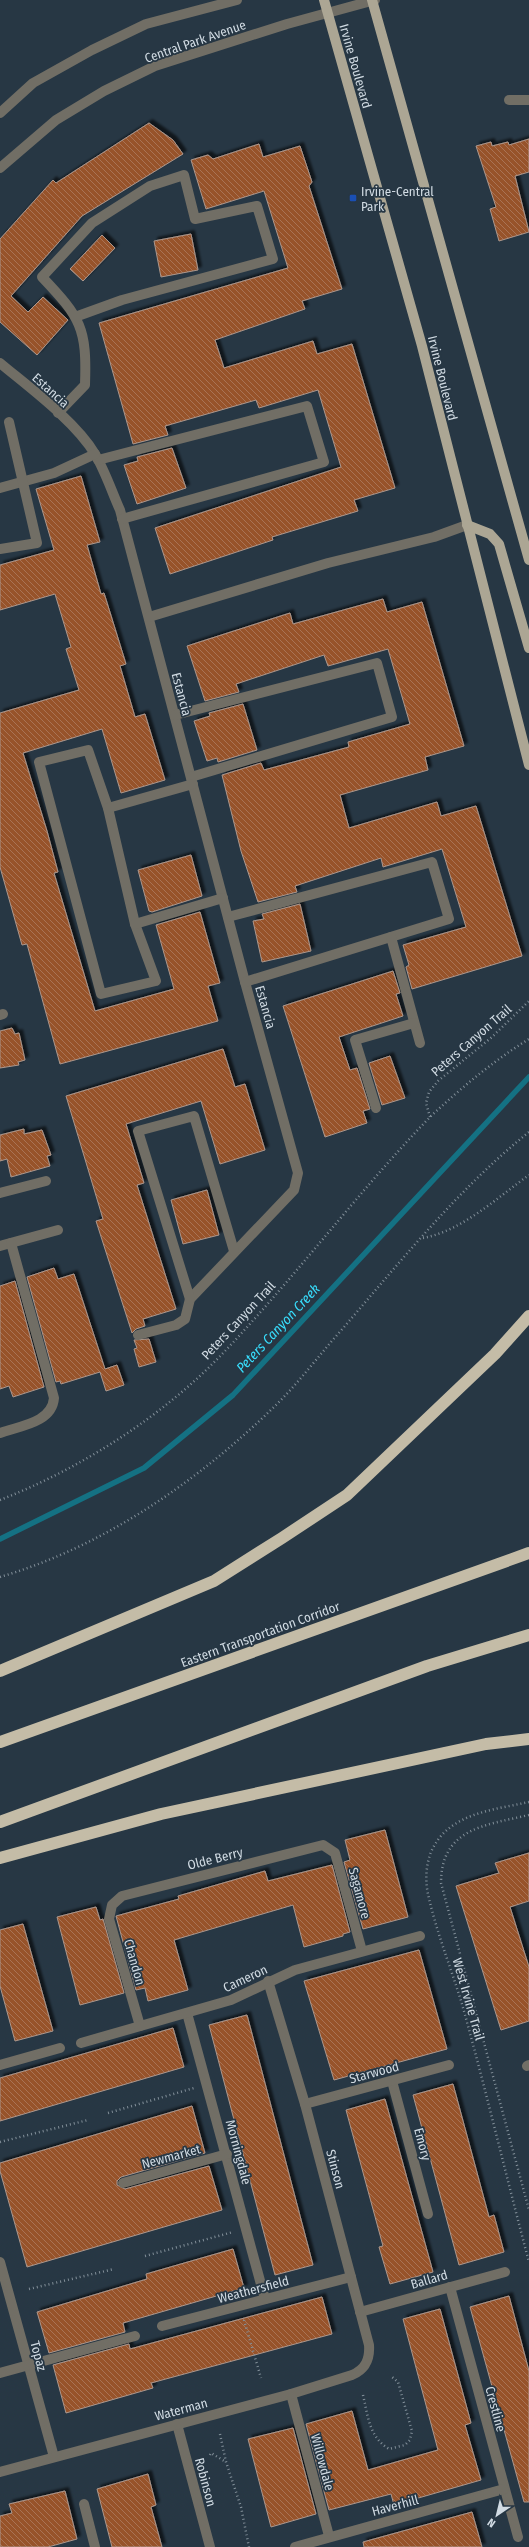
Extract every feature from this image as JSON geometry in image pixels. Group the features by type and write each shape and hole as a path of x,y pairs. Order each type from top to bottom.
{"highway":[{"path":"0,1671 214,1581 347,1495 490,1360 529,1316"},
{"name":"Eastern Transportation Corridor","path":"0,1742 529,1553"},
{"path":"0,1822 427,1666 529,1636"},
{"path":"0,1858 162,1814 486,1744 529,1739"}],"main road":[{"name":"Irvine Boulevard","path":"324,0 422,346 529,765"},
{"path":"373,0 529,560"},
{"path":"467,525 490,534 499,544 529,648"}],"street":[{"name":"Central Park Avenue","path":"0,113 33,83 146,24 237,0"},
{"name":"Central Park Avenue","path":"0,168 56,120 104,91 155,66 287,24 328,14 373,0"},
{"path":"509,100 529,100"},
{"path":"58,413 85,385 86,352 84,334 68,304 42,278 92,223 150,186 184,175 195,220 256,206 273,259 122,300 75,317"},
{"name":"Estancia","path":"0,363 58,413 97,457 122,519 245,982 298,1173 294,1190 234,1251 190,1299 185,1319 176,1326 138,1335"},
{"path":"0,488 54,473 97,457 307,406 324,462 122,519"},
{"path":"0,549 37,543 9,422"},
{"path":"149,617 328,563 434,537 467,525"},
{"path":"108,808 392,717 377,663 175,715"},
{"path":"88,750 108,808 135,924 156,981 101,994 39,762 88,750"},
{"path":"228,917 432,862 449,919 245,982"},
{"path":"135,924 223,898"},
{"path":"391,937 420,1043"},
{"path":"376,1108 355,1040 414,1023"},
{"path":"190,1299 138,1131 194,1116 234,1251"},
{"path":"0,1193 46,1181"},
{"path":"0,1246 58,1230"},
{"path":"0,1433 45,1418 51,1411 54,1398 11,1243"},
{"name":"Olde Berry","path":"112,1905 122,1896 318,1845 328,1846"},
{"name":"Sagamore","path":"328,1846 335,1853 362,1951"},
{"name":"Chandon","path":"112,1905 109,1918 140,2026"},
{"name":"Cameron","path":"81,2043 231,2000 268,1981 295,1970 420,1936"},
{"name":"Stinson","path":"268,1981 305,2104 369,2345 370,2356 366,2365"},
{"name":"Morningdale","path":"187,2012 265,2299"},
{"path":"0,2065 60,2048"},
{"name":"Starwood","path":"305,2104 449,2065"},
{"name":"Emory","path":"392,2080 428,2214"},
{"name":"Newmarket","path":"123,2183 226,2154"},
{"name":"Topaz","path":"0,2262 54,2457"},
{"name":"Ballard","path":"360,2312 505,2272"},
{"name":"Weathersfield","path":"162,2326 351,2277"},
{"name":"Crestline","path":"450,2287 518,2537"},
{"path":"0,2373 135,2336"},
{"name":"Waterman","path":"0,2472 291,2394 360,2372 366,2365"},
{"name":"Willowdale","path":"291,2394 329,2536"},
{"name":"Robinson","path":"177,2424 210,2547"},
{"name":"Haverhill","path":"295,2547 329,2536 504,2489"},
{"path":"84,2504 94,2547"}],"path":[{"name":"Peters Canyon Trail","path":"430,1117 426,1103 429,1092 438,1081 508,1023 529,1001"},
{"name":"Peters Canyon Trail","path":"0,1500 28,1489 93,1455 162,1408 224,1352 430,1117 459,1090 505,1053 529,1039"},
{"path":"0,1577 52,1559 107,1533 177,1489 229,1448 279,1402 422,1238 500,1156 529,1132"},
{"path":"422,1238 433,1236 460,1223 529,1176"},
{"name":"West Irvine Trail","path":"529,1802 487,1810 465,1818 439,1840 431,1852 426,1869 428,1894 462,2005 529,2262"},
{"name":"West Irvine Trail","path":"529,1815 482,1826 466,1832 453,1843 444,1857 441,1883 529,2210"},
{"path":"108,2113 207,2084"},
{"path":"0,2142 88,2120"},
{"path":"145,2256 246,2228"},
{"path":"29,2289 114,2269"},
{"path":"240,2306 261,2378"},
{"path":"363,2395 373,2435 380,2444 388,2449 405,2445 410,2440 412,2431 398,2382 392,2376"},
{"path":"220,2434 226,2462 242,2506 248,2547"},
{"path":"210,2455 211,2453 226,2462"}],"building":[{"path":"149,123 173,140 183,154 82,216 11,296 28,312 43,297 68,320 37,355 0,322 0,239 53,180 56,183"},
{"path":"529,139 529,172 515,176 529,232 499,241 490,209 496,207 476,146 491,142 492,146 508,142 509,145"},
{"path":"259,144 263,157 300,146 312,182 309,186 342,289 302,301 305,309 215,340 224,368 313,341 317,354 352,344 395,488 354,500 358,511 272,537 273,540 170,574 155,528 341,467 318,390 259,408 256,400 165,426 168,435 133,444 99,323 288,268 264,191 206,209 191,160 208,155 213,159"},
{"path":"191,234 198,270 161,277 154,241"},
{"path":"102,235 115,248 83,281 70,269"},
{"path":"172,448 186,488 137,504 124,465 138,461 137,457"},
{"path":"81,476 100,542 87,545 101,594 104,593 126,664 120,666 135,717 145,714 165,780 121,793 102,729 23,753 58,872 54,873 95,1011 174,989 156,925 200,912 220,983 208,986 218,1021 60,1064 27,944 22,945 0,867 0,713 79,690 66,649 71,647 55,594 0,610 0,565 54,550 36,489"},
{"path":"383,599 387,612 422,602 464,746 425,757 428,770 340,795 349,828 437,802 441,816 476,806 522,956 412,989 406,967 409,965 403,945 466,927 442,849 383,867 381,858 295,886 297,892 258,902 241,851 222,775 261,763 264,770 349,747 348,742 410,724 388,649 328,666 324,655 236,684 239,692 205,701 187,646 290,613 293,624"},
{"path":"243,704 257,750 218,762 217,758 207,761 194,721 210,716 209,713"},
{"path":"191,855 202,896 152,912 149,911 138,870"},
{"path":"300,904 311,951 262,962 253,921 264,919 262,914"},
{"path":"393,971 400,993 396,994 403,1016 339,1037 350,1070 357,1068 370,1109 363,1111 367,1123 325,1137 283,1006"},
{"path":"12,1028 15,1034 19,1033 25,1060 18,1062 19,1065 0,1068 0,1031"},
{"path":"223,1049 235,1087 245,1084 265,1150 220,1164 201,1101 126,1124 144,1183 137,1185 176,1309 143,1319 145,1326 136,1329 132,1333 96,1221 103,1219 66,1096"},
{"path":"390,1056 405,1098 382,1105 369,1063"},
{"path":"24,1129 24,1134 42,1130 51,1155 47,1156 50,1166 11,1177 7,1159 0,1161 0,1135"},
{"path":"207,1190 219,1235 183,1244 171,1200"},
{"path":"54,1268 58,1279 74,1274 105,1369 117,1365 124,1385 106,1391 100,1372 61,1384 60,1381 56,1382 27,1277"},
{"path":"15,1281 44,1387 13,1397 9,1386 0,1389 0,1286"},
{"path":"149,1339 156,1362 139,1367 134,1349 137,1348 134,1340"},
{"path":"385,1830 408,1917 363,1929 344,1862 350,1860 345,1840"},
{"path":"529,1853 529,1901 510,1907 529,1967 529,2021 501,2030 456,1886 499,1873 495,1863"},
{"path":"332,1865 350,1932 343,1934 343,1936 304,1947 293,1905 174,1940 188,1990 148,2001 145,1988 136,1990 116,1916 179,1899 178,1896 265,1871 268,1881"},
{"path":"96,1907 100,1920 103,1919 124,1993 80,2005 57,1917"},
{"path":"23,1924 53,2031 15,2041 0,1986 0,1930"},
{"path":"419,1950 447,2049 334,2080 304,1981"},
{"path":"247,2015 313,2265 275,2275 209,2025"},
{"path":"173,2028 184,2067 0,2121 0,2078"},
{"path":"453,2084 489,2217 494,2215 504,2252 459,2265 413,2095"},
{"path":"385,2099 433,2272 390,2284 379,2247 383,2246 346,2110"},
{"path":"192,2106 205,2153 121,2177 117,2181 117,2185 125,2189 209,2166 222,2210 27,2267 0,2171 0,2163"},
{"path":"233,2249 244,2288 123,2323 125,2332 49,2353 37,2312 147,2279 146,2274"},
{"path":"509,2296 529,2371 529,2502 524,2502 470,2307"},
{"path":"322,2297 332,2334 151,2383 153,2388 66,2413 53,2365 129,2344 130,2349"},
{"path":"440,2309 471,2423 465,2425 481,2480 394,2505 391,2494 329,2510 306,2424 352,2411 368,2470 438,2450 403,2319"},
{"path":"293,2428 316,2514 271,2527 248,2439"},
{"path":"148,2474 156,2505 151,2507 162,2547 112,2547 97,2489"},
{"path":"65,2491 77,2539 48,2547 0,2547 0,2516 12,2513 9,2504"},
{"path":"472,2512 482,2547 364,2547 363,2542"}],"waterway":[{"name":"Peters Canyon Creek","path":"0,1539 144,1468 233,1395 529,1077"}],"place":[{"name":"Irvine-Central Park","path":"353,198"}]}
